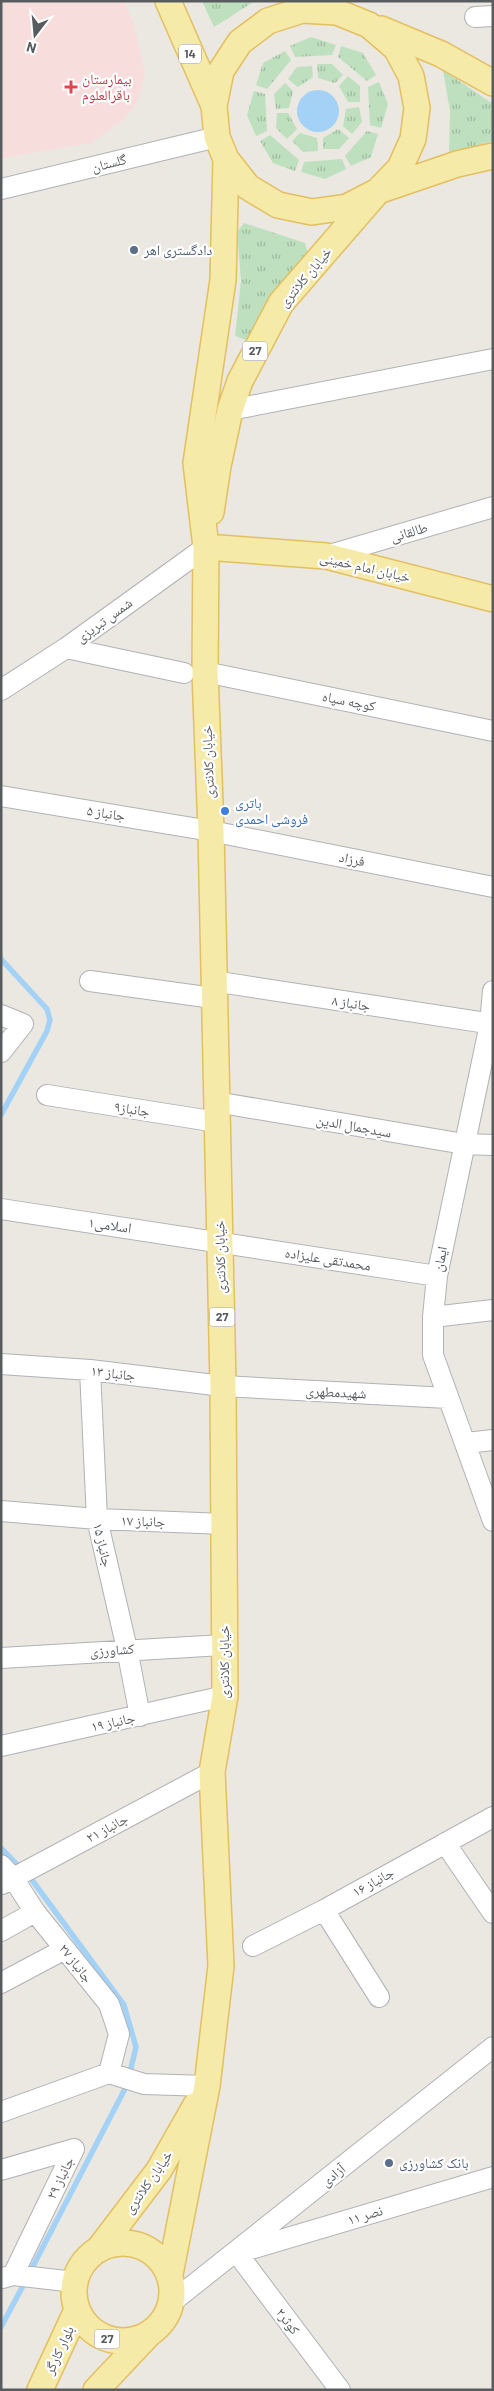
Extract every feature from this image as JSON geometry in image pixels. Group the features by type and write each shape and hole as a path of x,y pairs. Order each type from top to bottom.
{"main road":[{"name":"14","path":"168,1 214,106"},
{"path":"347,1 369,25"},
{"path":"214,106 221,71 240,42 268,21 302,10 337,12 440,54 493,83"},
{"name":"خیابان کلانتری","path":"170,2274 207,2086 221,1966 212,1772 225,1696 224,1386 213,990 211,831 194,672 206,547 218,466 230,410 240,381 281,303 400,168 413,139 417,108 411,76 396,48 369,25"},
{"name":"خیابان کلانتری","path":"206,547 196,463 223,280 221,148 214,106"},
{"path":"221,148 248,187 278,205 312,212 347,207 378,191 457,164 493,156"},
{"name":"خیابان امام خمینی","path":"206,547 326,556 493,599"},
{"name":"خیابان کلانتری","path":"99,2249 159,2170 207,2086"},
{"name":"27","path":"104,2387 148,2335 159,2327 167,2315 172,2302 173,2288 170,2274 163,2262 153,2252 140,2245 126,2242 112,2244 99,2249 79,2269 74,2282 77,2310 84,2322 94,2332 107,2339 121,2342 135,2340 148,2335"},
{"name":"بلوار کارگر","path":"40,2390 77,2310"}],"street":[{"name":"گلستان","path":"1,189 221,148"},
{"path":"230,410 493,359"},
{"name":"طالقانی","path":"326,556 493,507"},
{"name":"شمس تبریزی","path":"1,690 66,648 206,547"},
{"name":"کوچه سپاه","path":"66,648 493,731"},
{"name":"جانباز ۵","path":"1,796 211,831"},
{"name":"فرزاد","path":"211,831 493,887"},
{"name":"جانباز ۸","path":"90,981 213,990 491,1024"},
{"name":"ایمان","path":"493,991 491,1024 437,1276 433,1317 433,1355 493,1521"},
{"path":"1,1015 23,1024 1,1052"},
{"name":"جانباز۹","path":"47,1095 216,1112"},
{"name":"سیدجمال الدین","path":"216,1112 464,1144 493,1145"},
{"name":"اسلامی۱","path":"1,1209 220,1242"},
{"name":"محمدتقی علیزاده","path":"220,1242 437,1276"},
{"path":"433,1317 493,1310"},
{"name":"جانباز ۱۳","path":"1,1364 90,1370 224,1386"},
{"name":"جانباز ۱۵","path":"90,1370 97,1519 127,1649 140,1716"},
{"name":"شهیدمطهری","path":"224,1386 448,1398"},
{"path":"466,1443 493,1440"},
{"name":"جانباز ۱۷","path":"1,1511 97,1519 225,1524"},
{"name":"کشاورزی","path":"1,1658 127,1649 224,1645"},
{"name":"جانباز ۱۹","path":"1,1746 225,1696"},
{"name":"جانباز ۲۱","path":"5,1875 212,1772"},
{"name":"جانباز ۱۶","path":"253,1946 324,1910 493,1817"},
{"path":"445,1843 493,1913"},
{"name":"جانباز ۲۷","path":"5,1875 109,2004 119,2034 108,2073"},
{"path":"324,1910 379,1997"},
{"path":"1,1931 35,1912"},
{"path":"1,1983 65,1949"},
{"name":"آزادی","path":"172,2302 237,2253 493,2046"},
{"path":"1,2112 108,2073 144,2084 207,2086"},
{"name":"جانباز ۲۹","path":"1,2170 74,2149 7,2277"},
{"name":"نصر ۱۱","path":"237,2253 492,2178"},
{"name":"کوثر۲","path":"237,2253 340,2390"},
{"path":"7,2277 74,2282"}],"shaded area":[{"name":"بیمارستان باقرالعلوم","path":"1,1 124,1 135,28 145,74 138,101 123,120 91,143 1,158"}],"green space":[{"path":"202,1 255,1 214,27"},
{"path":"311,37 336,45 332,55 295,57 290,46"},
{"path":"341,46 363,53 376,75 367,81 338,57"},
{"path":"285,51 291,60 267,89 256,85 263,63"},
{"path":"317,64 332,64 343,75 335,83 318,78"},
{"path":"312,66 313,77 298,87 288,79 297,67"},
{"path":"443,70 493,104 493,141 449,153 450,111"},
{"path":"348,76 360,86 360,102 348,102 339,86"},
{"path":"379,82 388,104 381,128 370,125 368,87"},
{"path":"285,83 293,91 289,108 276,109 274,94"},
{"path":"254,91 265,94 267,131 256,136 247,115"},
{"path":"359,107 362,122 352,134 343,126 346,109"},
{"path":"277,113 288,113 297,129 287,139 276,128"},
{"path":"338,129 349,138 339,149 323,149 323,138"},
{"path":"367,131 378,134 371,157 351,166 345,156"},
{"path":"300,133 317,138 318,151 303,152 292,141"},
{"path":"270,135 299,160 295,171 273,163 260,141"},
{"path":"342,159 346,169 325,179 301,172 304,162"},
{"path":"244,223 305,243 309,258 249,341 235,336 241,280 237,232"}],"water":[{"path":"322,90 330,93 336,99 339,111 336,123 330,129 314,132 306,129 300,123 297,107 300,99 306,93"}],"waterway":[{"path":"1,959 47,1009 50,1020 47,1031 1,1115"},
{"path":"1,1848 32,1880 124,2005 136,2047 127,2085 32,2268"},
{"path":"1,2327 24,2284"}],"place":[{"name":"بیمارستان باقرالعلوم","path":"71,87"},
{"name":"دادگستری اهر","path":"134,250"},
{"name":"باتری فروشی احمدی","path":"225,811"},
{"name":"بانک کشاورزی","path":"389,2163"}]}
